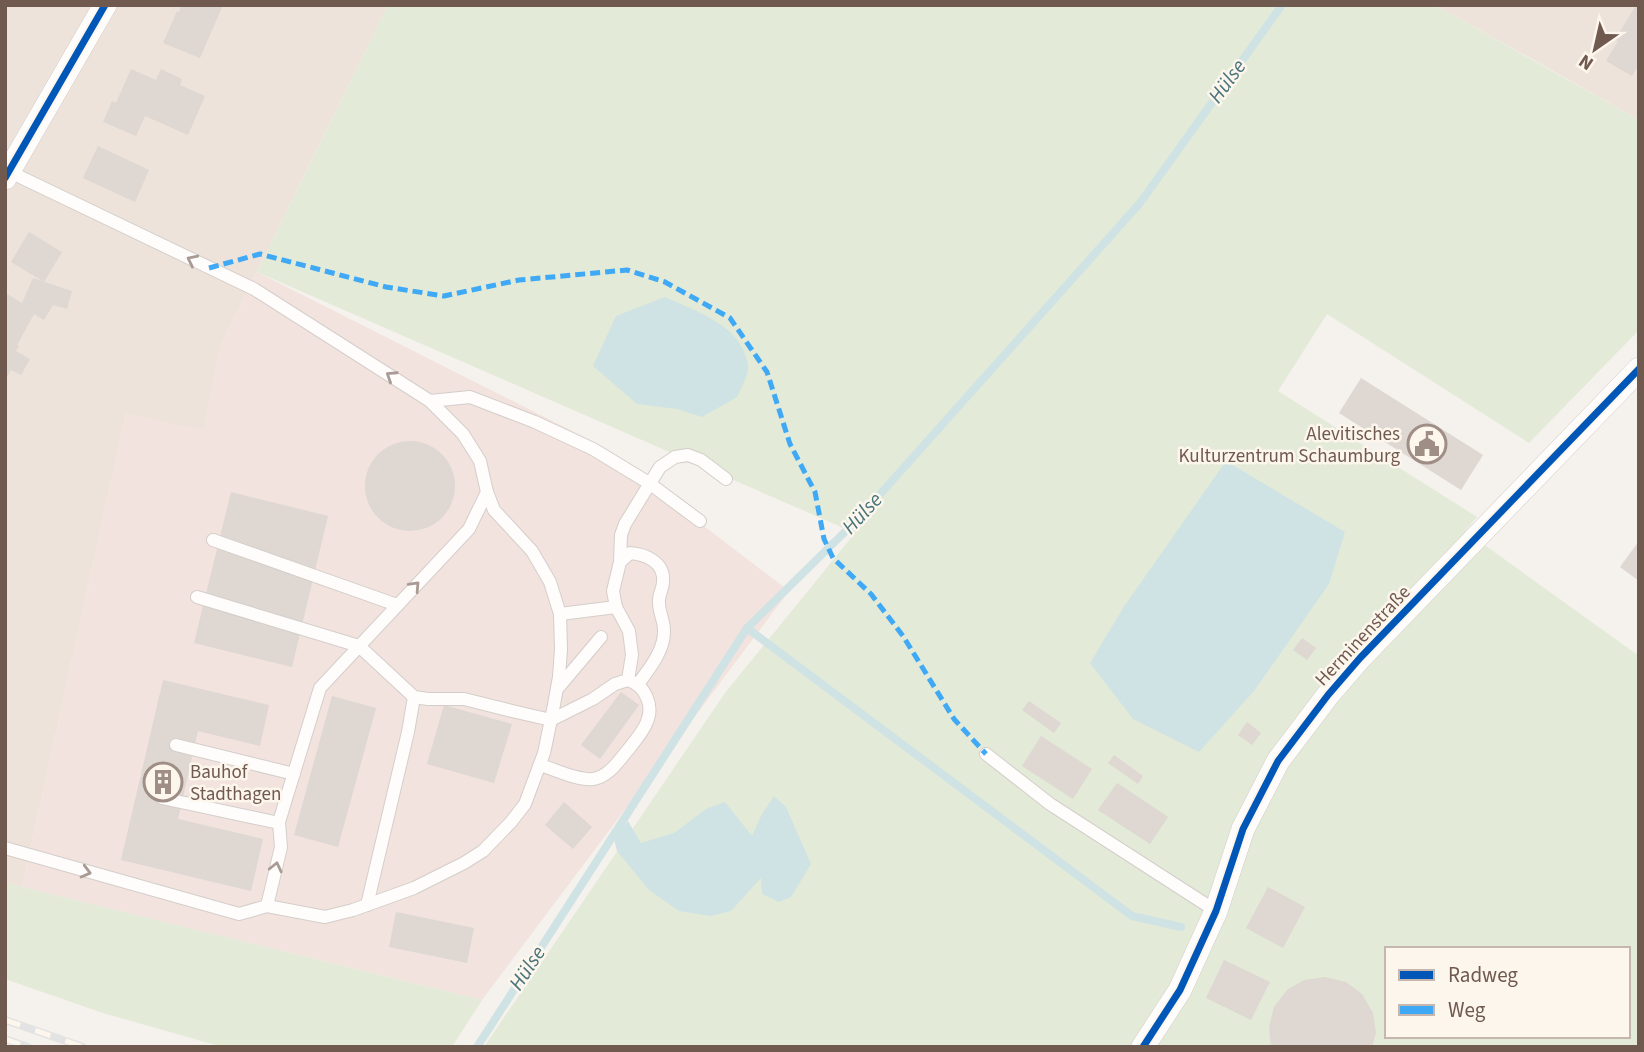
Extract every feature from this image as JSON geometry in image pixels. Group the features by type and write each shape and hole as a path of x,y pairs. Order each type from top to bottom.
{"street":[{"path":"9,166 105,5"},
{"name":"Herminenstraße","path":"1143,1047 1180,990 1216,911 1243,829 1278,761 1360,658 1639,369"}],"lane":[{"path":"5,848 239,914 267,906 325,917 367,905 414,888 483,851 525,804 540,765 551,720 561,649 560,614 550,582 532,551 494,510 480,461 463,434 430,401 254,289 9,166"},
{"path":"430,401 470,397 535,422 593,449 649,484 700,521"},
{"path":"540,765 595,779 618,763 649,721 651,706 645,692 633,682 629,631 617,607 613,591 620,562 621,535 660,467 674,457 688,455 701,460 726,479"},
{"path":"267,906 281,847 279,824 320,688 469,528 487,492"},
{"path":"213,540 397,606"},
{"path":"197,597 359,646 414,697 464,698 551,720 593,699 615,684 633,682 652,665 664,638 659,602 663,582 661,570 656,562 643,554 630,553 620,562"},
{"path":"560,614 617,607"},
{"path":"557,688 601,637"},
{"path":"367,905 414,697"},
{"path":"176,745 293,774"},
{"path":"986,754 1049,804 1216,911"},
{"path":"162,798 279,824"}],"shaded area":[{"path":"5,5 388,5 221,345 204,431 126,414 22,887 5,883"},
{"path":"1435,5 1639,5 1639,120 1548,68"},
{"name":"Bauhof Stadthagen","path":"257,272 594,442 789,591 482,1000 22,887 126,414 204,430 221,345"},
{"path":"665,297 704,315 728,330 744,351 748,369 737,397 702,417 677,409 637,404 593,366 616,316"},
{"path":"1226,461 1345,532 1329,584 1254,691 1199,752 1133,719 1090,663 1123,608"},
{"path":"774,796 786,807 811,864 791,897 779,902 762,894 761,878 731,911 710,916 679,911 649,890 617,851 614,839 628,821 641,843 674,833 706,809 725,802 752,836"}],"green space":[{"path":"388,5 1435,5 1639,120 1639,330 1529,443 1327,314 1278,391 1477,517 1465,531 1639,656 1639,1047 484,1047 725,693 855,533 257,272"},
{"path":"5,883 482,1000 452,1047 223,1047 103,1013 5,979"}],"building":[{"path":"181,5 223,5 200,58 163,43"},
{"path":"1636,5 1639,5 1639,64 1632,76 1606,61"},
{"path":"131,69 156,80 161,69 182,79 180,85 205,96 188,135 145,116 136,136 103,122 112,101 116,103"},
{"path":"98,146 149,170 135,202 83,178"},
{"path":"29,232 62,252 44,282 11,262"},
{"path":"33,278 72,291 67,309 53,305 44,320 34,314 16,351 30,359 21,375 11,370 5,380 5,293 22,303"},
{"name":"Alevitisches Kulturzentrum Schaumburg","path":"1361,378 1483,455 1461,490 1339,413"},
{"path":"410,441 427,445 442,454 451,469 455,486 451,503 442,518 427,527 410,531 393,527 378,518 369,503 365,486 369,469 378,454 393,445"},
{"path":"231,492 328,516 292,667 194,643"},
{"path":"1639,541 1639,581 1620,567"},
{"path":"1302,638 1316,648 1307,660 1293,650"},
{"name":"Bauhof Stadthagen","path":"163,680 269,705 260,746 198,731 178,819 263,839 251,891 121,860"},
{"path":"621,692 639,705 600,759 581,745"},
{"path":"332,696 376,708 338,847 294,835"},
{"path":"1029,701 1061,723 1054,733 1022,710"},
{"path":"444,705 512,724 494,783 427,764"},
{"path":"1247,722 1261,733 1252,745 1238,735"},
{"path":"1041,736 1092,769 1073,799 1022,766"},
{"path":"1114,755 1143,776 1138,784 1108,763"},
{"path":"1117,783 1168,817 1150,844 1098,810"},
{"path":"564,802 592,827 573,849 545,825"},
{"path":"1268,887 1305,907 1283,948 1246,928"},
{"path":"396,912 474,928 467,963 389,947"},
{"path":"1224,960 1270,982 1251,1020 1206,998"},
{"path":"1325,977 1346,982 1362,994 1373,1013 1376,1033 1372,1047 1271,1047 1269,1027 1274,1007 1287,990 1304,980"}],"waterway":[{"name":"Hülse","path":"477,1047 747,628 857,520 1140,203 1282,5"},
{"path":"747,628 1132,916 1181,927"}],"railway":[{"path":"5,1020 83,1047"},
{"path":"5,1039 28,1047"}],"marked path":[{"path":"209,268 260,254 386,287 444,296 519,280 627,270 665,282 730,318 767,372 790,444 815,492 824,539 833,558 871,594 903,636 954,719 986,754"}],"cycle path":[{"path":"5,178 105,5"},
{"path":"1143,1047 1180,990 1216,911 1243,829 1278,761 1360,658 1639,369"}],"place":[{"name":"Alevitisches Kulturzentrum Schaumburg","path":"1427,444"},
{"name":"Bauhof Stadthagen","path":"163,782"}]}
